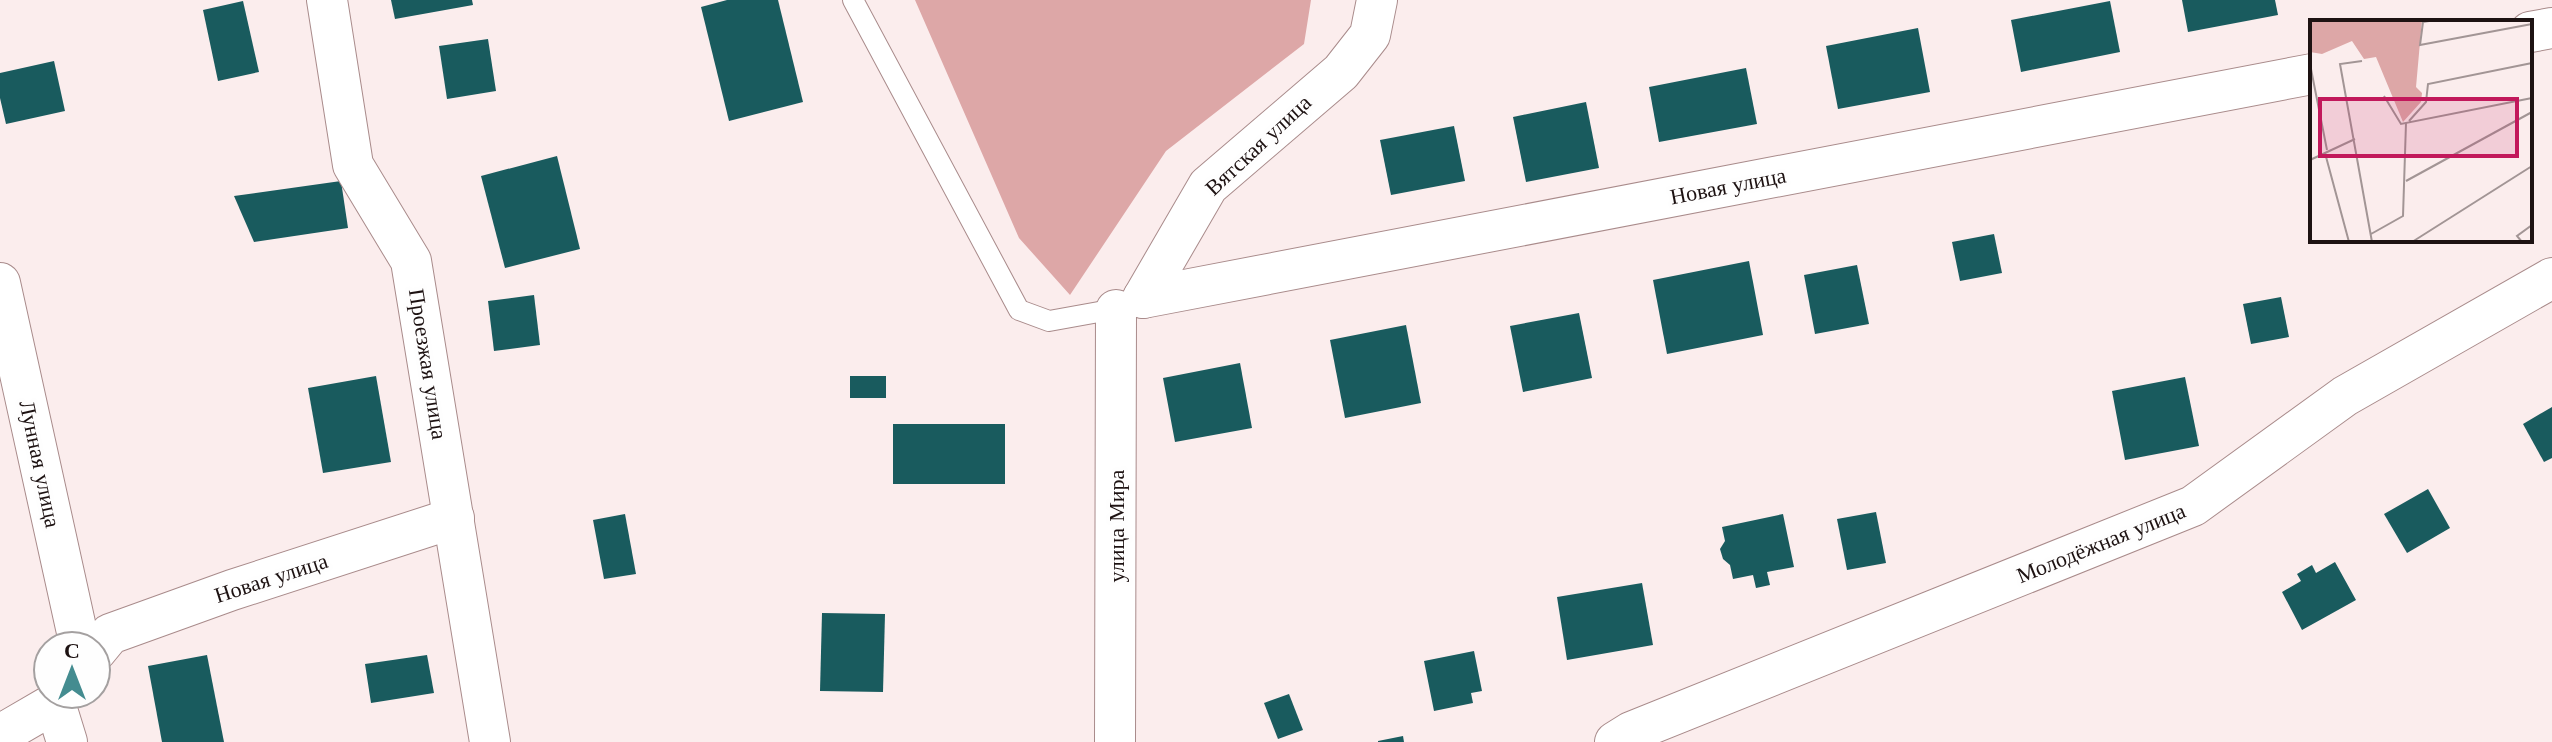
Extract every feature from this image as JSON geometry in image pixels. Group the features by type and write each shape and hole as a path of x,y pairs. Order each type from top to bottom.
{"street":[{"name":"Проезжая улица","path":"327,0 353,165 411,261 490,742"},
{"name":"Вятская улица","path":"1130,304 1208,186 1341,72 1370,35 1377,0"},
{"path":"2532,32 2552,28"},
{"name":"Новая улица","path":"1130,304 2310,74"},
{"name":"Молодёжная улица","path":"1615,742 1631,732 2193,506 2345,396 2552,278"},
{"name":"Лунная улица","path":"0,283 76,630"},
{"name":"улица Мира","path":"1115,742 1130,304"},
{"name":"Новая улица","path":"112,633 232,590 454,518"},
{"path":"0,735 40,710"},
{"path":"61,710 67,742"}],"lane":[{"path":"853,0 1019,310 1049,321 1130,304"}],"shaded area":[{"path":"915,0 1311,0 1304,44 1166,151 1070,295 1019,238"}],"building":[{"path":"391,0 472,0 473,5 395,19"},
{"path":"727,0 778,0 803,102 729,121 701,7"},
{"path":"2182,0 2275,0 2278,15 2188,32"},
{"path":"243,1 259,72 218,81 203,10"},
{"path":"2110,1 2120,52 2021,72 2011,20"},
{"path":"1918,28 1930,92 1838,109 1826,46"},
{"path":"488,39 496,91 447,99 439,46"},
{"path":"54,61 65,111 6,124 0,98 0,73"},
{"path":"1746,68 1757,124 1659,142 1649,87"},
{"path":"1586,102 1599,168 1526,182 1513,117"},
{"path":"1454,126 1465,181 1391,195 1380,140"},
{"path":"557,156 580,249 505,268 481,176"},
{"path":"341,181 348,228 254,242 234,196"},
{"path":"1994,234 2002,273 1960,281 1952,242"},
{"path":"1749,261 1763,335 1667,354 1653,280"},
{"path":"1857,265 1869,324 1815,334 1804,275"},
{"path":"534,295 540,345 494,351 488,301"},
{"path":"2281,297 2289,337 2251,344 2243,304"},
{"path":"1579,313 1592,378 1523,392 1510,326"},
{"path":"1406,325 1421,403 1345,418 1330,340"},
{"path":"1240,363 1252,428 1175,442 1163,378"},
{"path":"376,376 391,462 323,473 308,388"},
{"path":"850,376 886,376 886,398 850,398"},
{"path":"2185,377 2199,446 2125,460 2112,391"},
{"path":"2552,407 2552,458 2544,462 2523,424"},
{"path":"893,424 1005,424 1005,484 893,484"},
{"path":"2428,489 2450,528 2407,553 2384,514"},
{"path":"1876,512 1886,563 1847,570 1837,519"},
{"path":"625,514 636,574 604,579 593,520"},
{"path":"1783,514 1794,567 1767,572 1770,585 1756,588 1753,575 1733,579 1730,565 1723,559 1720,549 1725,541 1722,527"},
{"path":"2335,562 2356,600 2302,630 2282,592 2301,581 2297,574 2312,565 2316,573"},
{"path":"1642,583 1653,645 1567,660 1557,597"},
{"path":"822,613 885,614 883,692 820,691"},
{"path":"1474,651 1482,691 1471,693 1473,703 1434,711 1424,661"},
{"path":"207,655 224,742 162,742 148,666"},
{"path":"427,655 434,693 371,703 365,664"},
{"path":"1289,694 1303,730 1278,739 1264,703"},
{"path":"1403,736 1404,742 1378,742 1378,741"}]}
